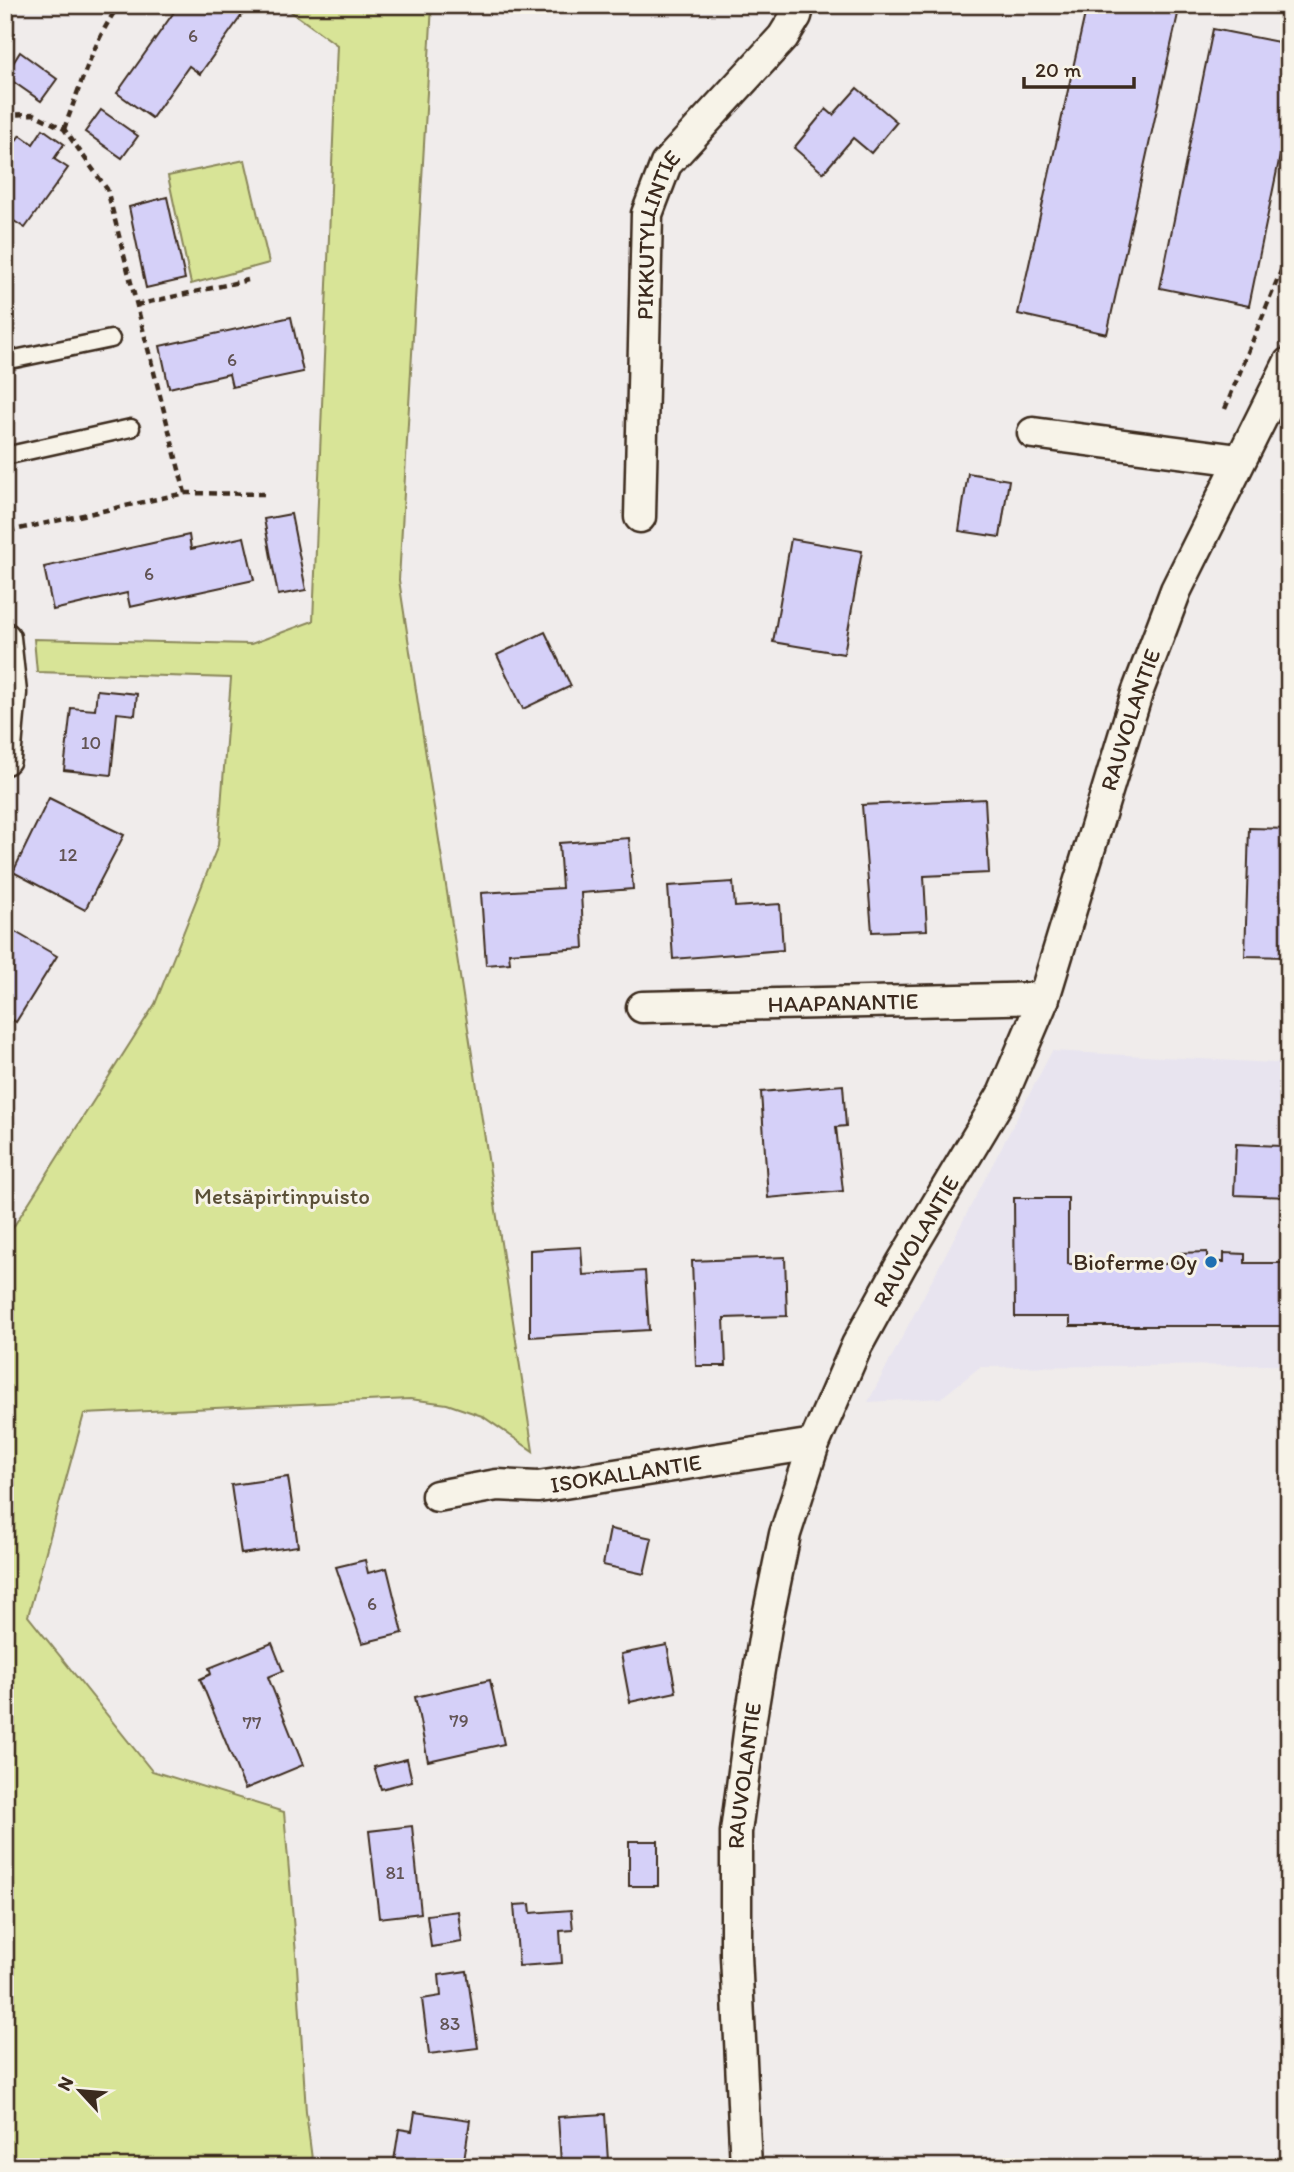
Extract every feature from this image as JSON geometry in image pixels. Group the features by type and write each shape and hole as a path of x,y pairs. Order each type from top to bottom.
{"street":[{"name":"PIKKUTYLLINTIE","path":"640,517 647,214 654,189 666,164 783,37 796,16 799,5"},
{"name":"RAUVOLANTIE","path":"746,2167 736,1955 736,1832 751,1718 785,1534 814,1444 857,1345 902,1263 1003,1094 1044,998 1137,693 1176,590 1289,363"},
{"path":"1033,433 1239,460"},
{"path":"5,638 11,693 5,759"},
{"name":"HAAPANANTIE","path":"642,1007 1044,998"},
{"name":"ISOKALLANTIE","path":"437,1496 497,1485 538,1487 814,1444"}],"lane":[{"path":"5,361 111,339"},
{"path":"5,456 131,428"}],"path":[{"path":"64,129 90,58 119,5"},
{"path":"1206,457 1289,251"},
{"path":"136,306 248,280"},
{"path":"185,493 265,494"}],"shaded area":[{"path":"1052,1051 1274,1063 1289,1060 1289,1365 980,1367 941,1398 868,1402"}],"green space":[{"name":"Metsäpirtinpuisto","path":"282,5 432,5 399,580 533,1451 482,1416 447,1404 410,1399 84,1414 28,1616 152,1771 284,1812 306,2112 313,2167 5,2167 5,1240 155,1004 218,845 231,678 37,672 34,639 251,644 313,621 337,45"},
{"path":"245,160 269,263 191,284 168,176"}],"building":[{"path":"179,5 249,5 200,74 189,66 152,118 117,93"},
{"path":"1087,5 1180,5 1107,334 1018,314"},
{"path":"1213,29 1289,44 1289,112 1249,306 1160,288"},
{"path":"20,52 57,79 41,101 5,76"},
{"path":"857,88 897,122 871,153 853,138 823,173 794,148 826,109 833,115"},
{"path":"101,110 138,136 122,158 85,132"},
{"path":"43,129 64,144 54,159 68,168 25,228 14,221 5,233 5,156 20,135 33,144"},
{"path":"167,197 185,279 146,288 129,207"},
{"path":"291,317 303,372 232,387 229,374 169,388 160,346"},
{"path":"968,473 1009,480 1000,537 959,531"},
{"path":"291,514 306,590 278,595 264,519"},
{"path":"189,535 191,549 244,537 254,580 130,607 127,593 53,610 44,567"},
{"path":"791,539 862,551 844,654 773,642"},
{"path":"545,632 571,686 523,709 497,655"},
{"path":"97,690 137,694 135,715 117,713 111,775 64,770 71,708 95,710"},
{"path":"49,798 124,835 85,910 13,872"},
{"path":"985,799 989,873 924,876 927,930 872,932 862,805"},
{"path":"1249,828 1289,829 1289,957 1245,956"},
{"path":"629,838 633,889 581,893 584,948 509,953 510,963 486,965 481,893 562,888 559,843"},
{"path":"733,882 735,907 780,904 783,950 673,959 668,886"},
{"path":"5,926 57,956 16,1022 5,1015"},
{"path":"843,1085 846,1126 836,1127 843,1191 768,1198 761,1092"},
{"path":"1236,1144 1282,1146 1281,1178 1289,1178 1289,1197 1234,1195"},
{"name":"Bioferme Oy","path":"1014,1198 1068,1198 1068,1264 1177,1264 1177,1253 1207,1252 1207,1262 1224,1262 1224,1253 1245,1254 1245,1263 1289,1263 1289,1326 1070,1326 1070,1317 1015,1317"},
{"path":"581,1247 583,1275 645,1271 649,1330 530,1337 530,1250"},
{"path":"785,1257 787,1316 724,1318 726,1366 696,1366 692,1261"},
{"path":"288,1477 298,1546 241,1554 231,1485"},
{"path":"610,1529 652,1538 644,1574 603,1565"},
{"path":"365,1560 368,1573 387,1568 403,1633 362,1643 336,1567"},
{"path":"272,1643 283,1671 268,1677 303,1765 245,1789 200,1679 211,1674 209,1668"},
{"path":"667,1645 676,1692 630,1702 621,1654"},
{"path":"490,1680 504,1744 428,1761 415,1697"},
{"path":"407,1759 412,1781 381,1789 374,1767"},
{"path":"412,1826 421,1913 379,1918 369,1831"},
{"path":"629,1841 658,1841 658,1886 629,1886"},
{"path":"530,1904 531,1913 571,1910 573,1930 560,1931 562,1963 519,1966 514,1905"},
{"path":"458,1911 462,1942 431,1947 427,1915"},
{"path":"467,1971 478,2048 429,2054 422,1999 441,1996 439,1975"},
{"path":"415,2112 470,2120 463,2167 393,2167 399,2129 412,2131"},
{"path":"605,2114 608,2161 561,2163 558,2117"}],"place":[{"name":"Bioferme Oy","path":"1211,1262"}]}
